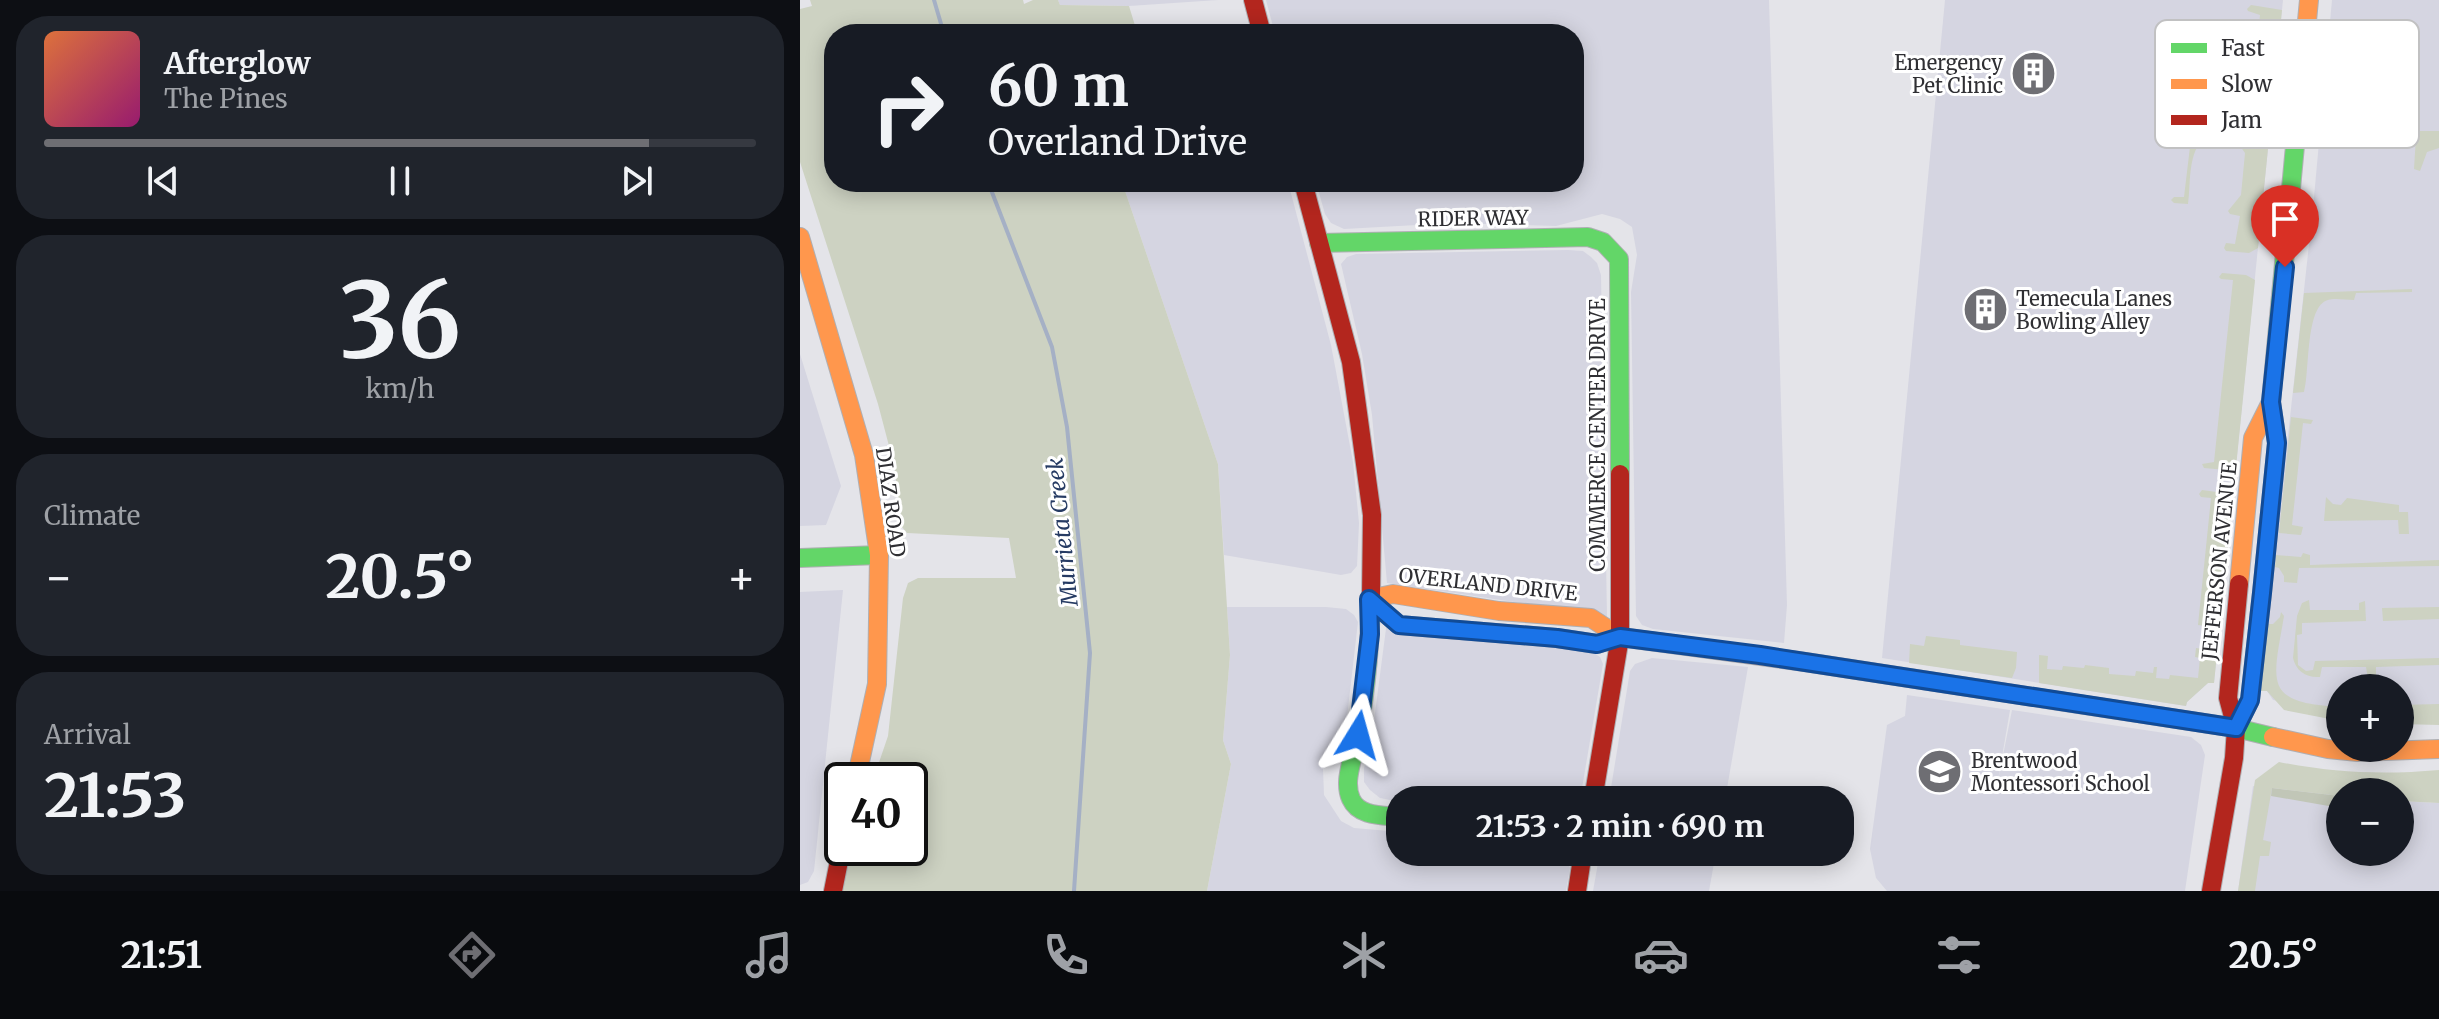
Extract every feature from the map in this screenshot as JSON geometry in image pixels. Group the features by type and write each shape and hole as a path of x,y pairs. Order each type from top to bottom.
{"street":[{"path":"1253,0 1259,24"},
{"name":"JEFFERSON AVENUE","path":"2307,20 2309,0"},
{"name":"JEFFERSON AVENUE","path":"2211,891 2234,758 2236,728 2228,698 2253,438 2271,402 2295,148"},
{"path":"1306,192 1351,362 1372,515 1370,634 1360,726 1347,782 1351,800 1363,812 1386,815"},
{"name":"DIAZ ROAD","path":"800,237 864,455 879,555 877,684 860,762"},
{"name":"RIDER WAY","path":"1319,243 1588,237 1603,242 1619,259"},
{"name":"COMMERCE CENTER DRIVE","path":"1595,786 1620,637 1619,259"},
{"path":"800,558 879,555"},
{"name":"OVERLAND DRIVE","path":"1369,599 1393,594 1499,611 1591,618 1620,637"},
{"name":"OVERLAND DRIVE","path":"1369,599 1399,625 1543,636 1597,644 1620,637 1760,655 2236,728 2328,749 2358,752 2439,749"},
{"path":"833,891 838,866"},
{"path":"1577,891 1581,866"}],"shaded area":[{"path":"1058,0 1218,0 1129,6 1060,5"},
{"path":"1266,0 1769,0 1787,605 1784,643 1653,629 1642,625 1636,616 1631,292 1637,255 1632,227 1620,219 1602,214 1556,226 1453,223 1344,229 1331,223 1325,214 1319,192 1584,192 1584,24 1272,24"},
{"path":"1945,0 2283,0 2281,20 2155,20 2155,148 2268,148 2214,683 2208,683 2186,706 1882,658"},
{"path":"2332,0 2439,0 2439,711 2414,711 2414,674 2326,674 2326,709 2273,700 2267,691 2260,691 2318,148 2419,148 2419,20 2330,20"},
{"path":"1125,192 1291,192 1331,345 1353,462 1359,523 1357,566 1351,573 1341,575 1224,555 1218,464"},
{"path":"1583,251 1591,257 1601,275 1607,616 1387,583 1372,415 1362,354 1341,264 1347,257 1356,254"},
{"path":"800,354 841,486 826,525 800,526"},
{"path":"843,590 814,871 808,882 800,885 800,592"},
{"path":"1227,607 1346,609 1358,622 1345,734 1341,746 1323,769 1324,795 1341,821 1354,828 1386,831 1386,866 1569,866 1566,891 1207,891 1231,764 1223,740 1230,655"},
{"path":"1387,621 1592,652 1600,657 1603,664 1582,786 1386,786 1386,799 1380,798 1364,782"},
{"path":"1652,658 1748,667 1727,786 1611,786 1630,671 1635,664"},
{"path":"1907,695 2010,710 1997,786 2012,710 2191,737 2201,745 2205,755 2185,891 1887,891 1876,878 1870,849 1887,725 1905,716"},
{"path":"2253,786 2326,794 2326,866 2414,866 2414,802 2439,803 2439,891 2238,891"},
{"path":"1597,866 1713,866 1709,891 1593,891"}],"green space":[{"path":"810,0 1023,0 1024,4 1033,0 1058,0 1060,5 1129,6 1135,24 824,24 824,192 1125,192 1218,464 1230,655 1223,740 1231,764 1207,891 838,891 844,866 928,866 928,762 879,762 888,736 903,598 908,583 918,578 1016,578 1009,538 907,533 902,527 894,465 878,404 800,162 800,9 812,6"},
{"path":"2251,5 2282,10 2281,20 2259,20 2260,15 2247,9"},
{"path":"2419,131 2439,131 2439,148 2427,152 2420,171 2414,169"},
{"path":"2190,148 2197,148 2191,168 2188,204 2171,200 2184,197"},
{"path":"2242,148 2268,148 2258,248 2249,253 2226,251 2224,248 2226,243 2235,244 2240,216 2228,211 2241,195 2245,153"},
{"path":"2222,273 2246,275 2255,280 2236,467 2226,470 2204,468 2202,464 2214,462 2233,280 2221,279"},
{"path":"2412,289 2412,292 2356,293 2354,300 2331,299 2321,305 2312,326 2304,392 2293,393 2304,293"},
{"path":"2291,417 2313,420 2311,424 2303,423 2292,525 2303,527 2301,535 2279,533"},
{"path":"2202,490 2224,493 2233,499 2214,683 2208,683 2186,706 2039,683 2039,655 2048,656 2047,669 2062,670 2063,666 2084,668 2085,665 2109,668 2109,674 2135,676 2136,671 2153,673 2154,667 2157,667 2156,678 2169,679 2170,675 2198,678 2200,658 2195,657 2196,648 2203,649 2205,626 2198,625 2211,498 2201,497 2199,494"},
{"path":"2326,497 2333,504 2341,505 2347,498 2399,505 2399,512 2408,512 2409,534 2399,534 2398,520 2324,521"},
{"path":"2303,553 2310,555 2310,565 2439,560 2439,566 2299,568 2297,583 2284,582 2284,576 2275,567 2276,555 2301,557"},
{"path":"2309,600 2310,610 2359,610 2359,603 2365,601 2366,621 2302,623 2302,634 2297,635 2298,665 2306,671 2313,670 2315,661 2439,658 2439,665 2376,667 2376,674 2367,674 2366,667 2322,667 2320,677 2306,675 2299,670 2293,658 2297,616 2302,603"},
{"path":"2439,607 2439,619 2383,621 2382,608"},
{"path":"2281,612 2284,616 2276,673 2279,685 2285,694 2297,700 2326,706 2326,718 2284,710 2267,691 2260,691 2268,624 2273,624"},
{"path":"1926,636 1960,640 1960,645 2017,652 2012,678 1909,663 1910,644 1924,646"},
{"path":"2439,704 2439,725 2414,724 2414,705"},
{"path":"2279,762 2359,772 2439,770 2439,803 2414,802 2414,778 2326,778 2326,794 2272,788 2263,840 2271,842 2269,856 2260,856 2255,891 2238,891 2255,780"},
{"path":"2272,788 2326,794 2326,806 2271,796"}],"waterway":[{"name":"Murrieta Creek","path":"934,0 941,24"},
{"name":"Murrieta Creek","path":"992,192 1052,347 1067,427 1090,653 1074,891"}],"traffic: fast":[{"path":"2236,728 2250,700 2262,593 2277,443 2271,402 2295,148"},
{"path":"1319,243 1588,237 1603,242 1619,259 1620,474"},
{"path":"800,558 879,555"},
{"path":"1371,597 1364,694 1348,787 1351,799 1360,809 1386,816"},
{"path":"1805,662 2236,728 2273,737"}],"traffic: slow":[{"path":"2307,20 2309,0"},
{"path":"800,237 864,455 879,555 877,684 860,762"},
{"path":"2239,584 2253,438 2271,402"},
{"path":"1369,599 1393,594 1499,611 1591,618 1620,637 1805,662"},
{"path":"1369,599 1399,625 1597,644 1620,637"},
{"path":"2273,737 2358,752 2439,749"}],"traffic: jam":[{"path":"1253,0 1259,24"},
{"path":"1306,192 1351,362 1372,515 1371,597"},
{"path":"1595,786 1620,637 1620,474"},
{"path":"2211,891 2234,758 2236,728 2228,698 2239,584"},
{"path":"833,891 838,866"},
{"path":"1577,891 1581,866"}],"place":[{"name":"Emergency Pet Clinic","path":"2034,73"},
{"name":"Temecula Lanes Bowling Alley","path":"1985,310"},
{"name":"Brentwood Montessori School","path":"1940,772"}],"route":[{"path":"1358,735 1370,634 1369,599 1399,625 1597,644 1620,637 1760,655 2236,728 2250,700 2262,593 2277,443 2271,402 2285,267"}]}
